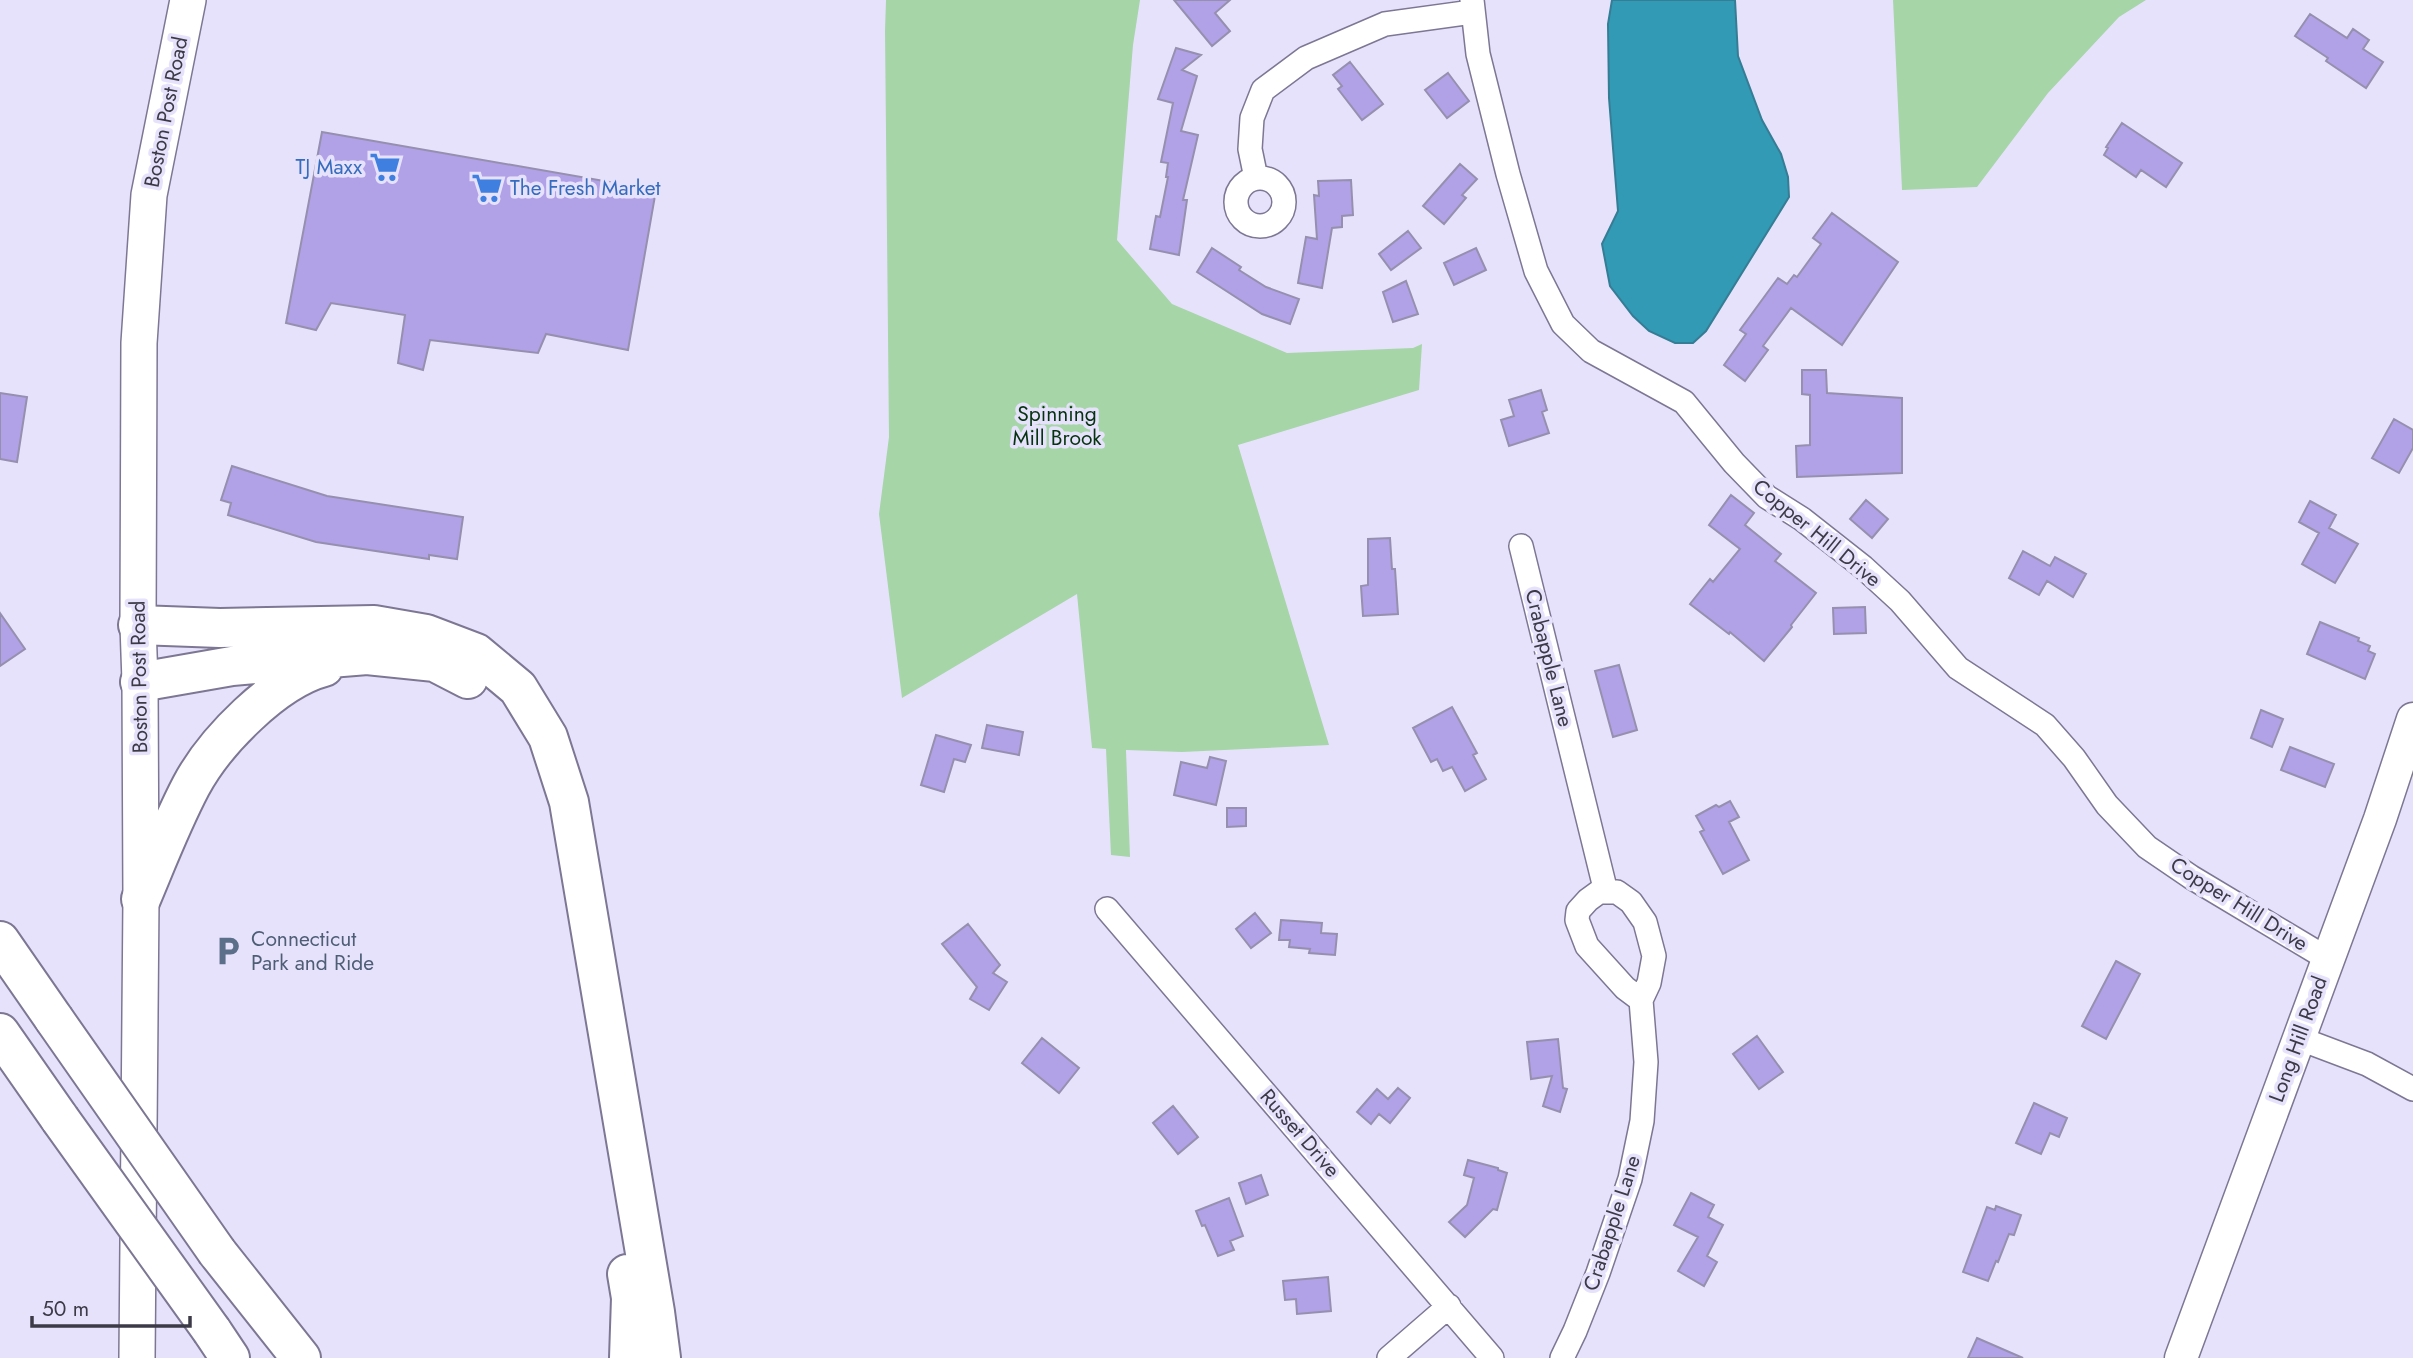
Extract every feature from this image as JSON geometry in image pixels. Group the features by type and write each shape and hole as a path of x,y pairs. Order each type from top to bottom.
{"highway":[{"path":"138,625 220,628 374,625 426,634 476,653 518,688 548,737 569,802 655,1312 660,1358"},
{"path":"140,682 232,666 367,655 435,662 486,689 526,735 546,792 631,1298 629,1358"},
{"path":"141,899 192,783 229,733 272,693 292,681 312,670 367,655"},
{"path":"0,941 288,1358"},
{"path":"0,1033 221,1345"},
{"path":"0,1056 60,1119"},
{"path":"217,1252 301,1358"}],"main road":[{"name":"Boston Post Road","path":"137,1358 141,899 139,343 149,195 188,0"}],"street":[{"path":"1256,178 1250,149 1252,118 1263,90 1306,58 1385,24 1472,6"},
{"name":"Copper Hill Drive","path":"1472,6 1478,54 1504,161 1536,271 1563,324 1591,351 1684,402 1728,457 1767,496 1802,519 1863,567 1900,601 1958,668 2045,725 2074,758 2107,805 2147,846 2191,877 2328,959"},
{"name":"Crabapple Lane","path":"1521,546 1606,892 1617,892 1631,902 1645,922 1654,956 1649,983 1641,1000 1646,1062 1642,1121 1630,1179 1598,1273 1562,1358"},
{"name":"Long Hill Road","path":"2181,1358 2380,819 2413,719"},
{"path":"1606,892 1599,892 1588,900 1578,911 1577,920 1587,946 1625,988 1641,1000"},
{"name":"Russet Drive","path":"1107,909 1492,1358"},
{"path":"2298,1038 2367,1064 2413,1089"},
{"path":"1389,1358 1449,1306"}],"green space":[{"name":"Spinning Mill Brook","path":"886,0 1140,0 1133,45 1117,240 1172,304 1287,353 1413,348 1422,344 1419,390 1238,445 1329,745 1182,752 1126,750 1130,857 1111,855 1106,749 1092,748 1077,594 902,698 879,514 889,437"},
{"path":"1893,0 2146,0 2119,17 2048,93 1977,187 1902,190"}],"water":[{"path":"1612,0 1735,0 1738,56 1762,120 1781,154 1788,177 1789,197 1706,331 1693,343 1675,343 1649,331 1633,316 1610,286 1602,244 1618,211 1609,98 1608,24"}],"building":[{"path":"1174,0 1230,0 1215,13 1230,31 1212,46"},
{"path":"2310,14 2347,38 2353,29 2369,40 2363,49 2383,62 2366,88 2295,36"},
{"path":"1176,48 1201,55 1182,70 1197,76 1181,131 1198,135 1183,200 1187,200 1179,255 1150,249 1156,216 1160,217 1168,177 1168,163 1161,162 1173,103 1158,99"},
{"path":"1350,62 1383,104 1362,120 1338,89 1342,86 1333,75"},
{"path":"1448,73 1469,101 1447,118 1425,90"},
{"path":"2122,123 2182,163 2166,187 2141,170 2136,177 2104,155 2108,148 2106,147"},
{"path":"322,132 656,190 628,350 546,334 538,353 430,340 423,370 398,363 405,315 331,303 316,330 286,323"},
{"path":"1460,164 1477,179 1462,195 1466,198 1444,224 1423,206"},
{"path":"1351,180 1353,215 1342,216 1342,227 1332,228 1322,288 1298,283 1306,237 1317,239 1314,195 1319,196 1318,181"},
{"path":"1832,213 1898,262 1842,345 1791,308 1763,346 1768,350 1745,381 1724,365 1746,334 1740,330 1778,278 1787,284 1794,275 1797,277 1821,244 1813,238"},
{"path":"1408,231 1421,248 1391,270 1379,254"},
{"path":"1212,248 1266,287 1299,299 1290,324 1262,314 1197,272"},
{"path":"1476,248 1486,270 1454,285 1444,263"},
{"path":"1406,281 1418,314 1393,322 1383,292"},
{"path":"1802,370 1826,370 1827,393 1902,398 1902,473 1797,477 1796,446 1810,445 1810,395 1802,394"},
{"path":"1541,390 1547,410 1542,412 1549,433 1509,446 1501,420 1514,416 1509,400"},
{"path":"0,393 27,397 17,462 0,459"},
{"path":"2394,419 2413,430 2413,448 2399,473 2372,458"},
{"path":"232,466 327,496 463,517 457,559 429,555 429,559 316,542 228,515 231,503 221,500"},
{"path":"1731,495 1754,513 1745,525 1781,554 1775,561 1816,593 1764,661 1730,632 1729,634 1690,604 1710,579 1713,582 1740,549 1709,525"},
{"path":"1866,500 1888,519 1872,538 1850,519"},
{"path":"2310,501 2336,515 2329,528 2358,544 2335,583 2302,564 2319,533 2299,522"},
{"path":"1390,538 1398,614 1363,616 1361,586 1368,585 1368,539"},
{"path":"2023,551 2050,566 2055,557 2086,574 2073,597 2047,581 2039,595 2009,578"},
{"path":"1865,607 1866,633 1834,634 1833,608"},
{"path":"0,613 25,649 0,666"},
{"path":"2320,622 2359,638 2358,641 2370,646 2368,651 2375,654 2365,679 2307,654"},
{"path":"1619,665 1637,730 1613,737 1595,671"},
{"path":"1452,707 1477,753 1473,755 1486,779 1465,791 1452,767 1443,771 1437,759 1431,762 1413,728"},
{"path":"2261,710 2283,719 2272,747 2251,738"},
{"path":"987,725 1023,732 1019,755 982,748"},
{"path":"936,735 971,745 965,762 954,759 944,792 921,785"},
{"path":"2290,747 2334,764 2325,787 2281,770"},
{"path":"1210,757 1226,761 1216,805 1174,795 1181,762 1207,768"},
{"path":"1730,801 1739,817 1729,822 1749,860 1723,874 1700,832 1704,830 1696,816"},
{"path":"1227,808 1246,808 1246,826 1227,827"},
{"path":"1255,913 1271,933 1251,948 1236,929"},
{"path":"1281,920 1322,923 1321,933 1337,934 1335,955 1309,953 1310,949 1289,947 1290,940 1279,940"},
{"path":"968,924 1000,965 993,973 1007,982 989,1010 970,999 977,987 942,944"},
{"path":"2116,961 2140,974 2106,1039 2082,1026"},
{"path":"1757,1036 1783,1072 1759,1089 1733,1054"},
{"path":"1042,1038 1079,1068 1059,1093 1022,1063"},
{"path":"1558,1039 1563,1088 1567,1089 1560,1112 1543,1106 1552,1076 1531,1079 1527,1042"},
{"path":"1398,1088 1410,1098 1390,1123 1379,1114 1371,1124 1357,1112 1377,1089 1388,1099"},
{"path":"2034,1103 2067,1118 2059,1137 2050,1133 2041,1154 2016,1143"},
{"path":"1173,1106 1198,1137 1178,1154 1153,1123"},
{"path":"1468,1160 1507,1173 1497,1210 1493,1209 1465,1237 1449,1222 1467,1205 1474,1178 1464,1175"},
{"path":"1261,1175 1268,1195 1246,1204 1239,1183"},
{"path":"1691,1193 1714,1205 1708,1217 1723,1225 1707,1256 1717,1262 1704,1286 1678,1271 1698,1237 1674,1225"},
{"path":"1229,1198 1243,1236 1230,1241 1234,1250 1218,1256 1196,1211"},
{"path":"1996,1206 2021,1215 2014,1235 2009,1234 1988,1281 1963,1272 1987,1207 1995,1210"},
{"path":"1328,1277 1331,1311 1297,1314 1296,1299 1285,1300 1283,1281"},
{"path":"1977,1338 2023,1358 1968,1358"}],"place":[{"name":"TJ Maxx","path":"385,167"},
{"name":"The Fresh Market","path":"487,188"},
{"name":"Connecticut Park and Ride","path":"228,951"}]}
